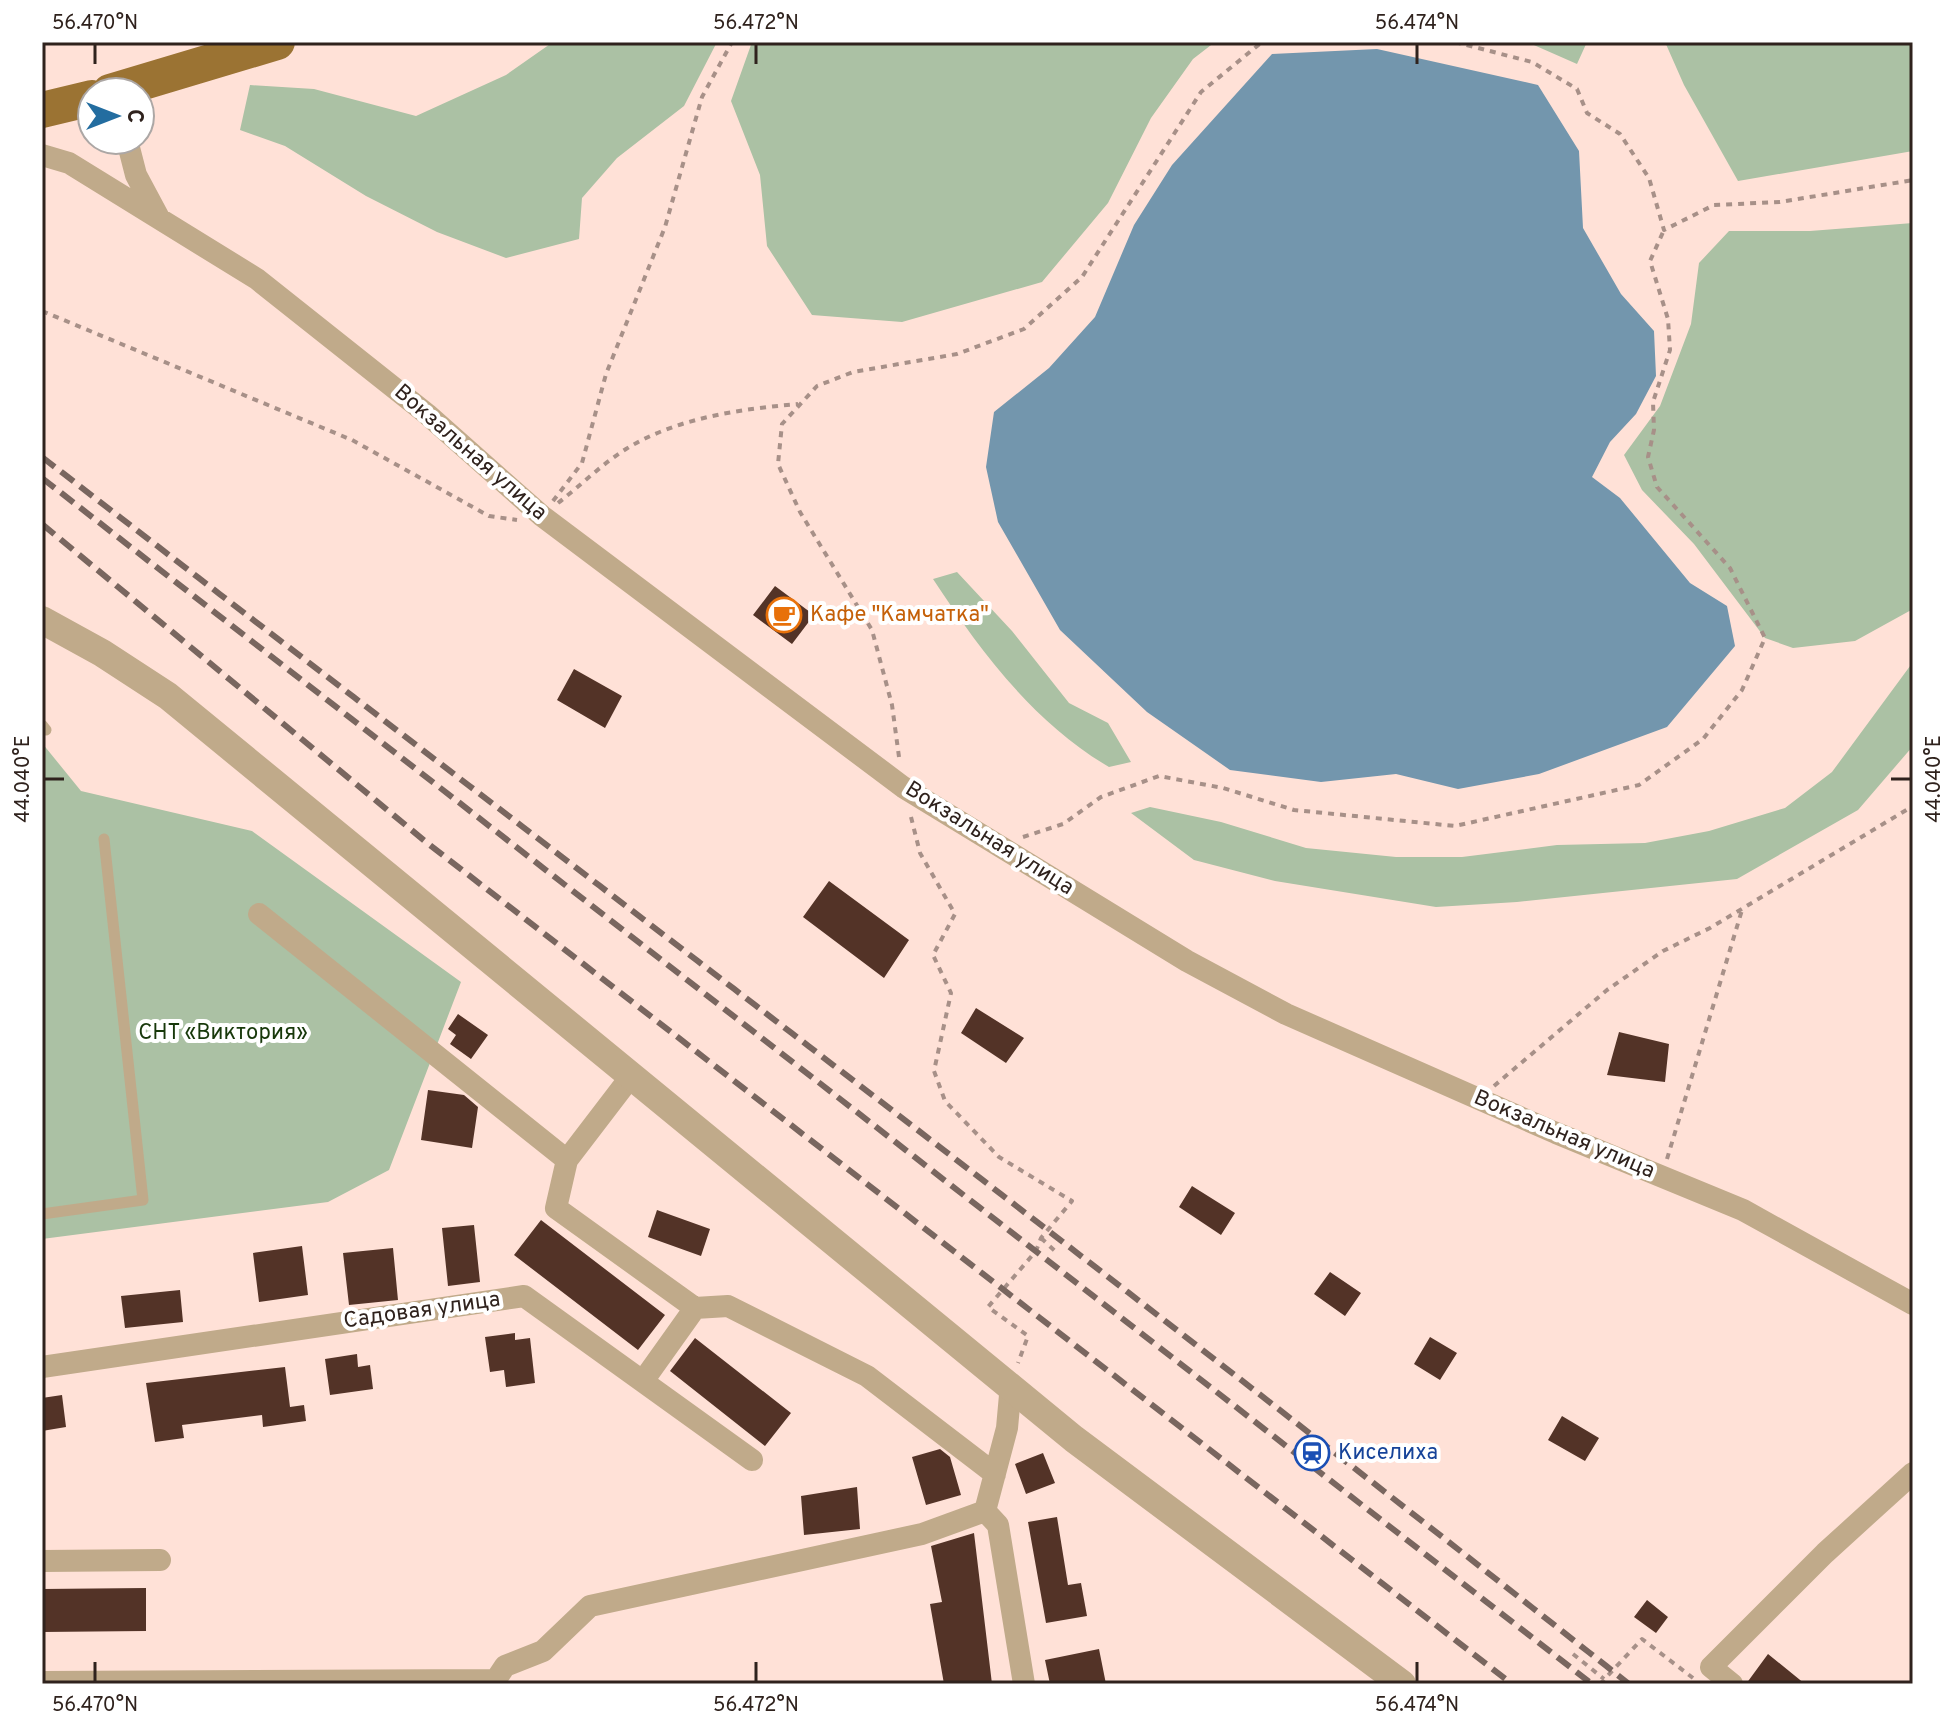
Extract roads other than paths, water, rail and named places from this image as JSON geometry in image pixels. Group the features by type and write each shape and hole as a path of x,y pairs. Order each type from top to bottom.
{"main road":[{"path":"156,84 277,42"},
{"path":"42,110 76,102"}],"street":[{"name":"Вокзальная улица","path":"42,155 69,163 257,279 427,414 542,516 903,787 1187,961 1286,1014 1483,1102 1743,1210 1913,1304"},
{"path":"131,156 136,175 160,219"},
{"path":"42,620 102,653 168,696 1011,1384 1074,1439 1402,1684"},
{"path":"259,914 567,1160"},
{"path":"632,1075 567,1160 556,1208 695,1308 728,1306 867,1376 995,1474"},
{"name":"Садовая улица","path":"42,1367 524,1296 752,1460"},
{"path":"643,1381 695,1308"},
{"path":"985,1511 1007,1428 1011,1384"},
{"path":"1732,1684 1711,1667 1815,1562 1913,1473"},
{"path":"42,1682 494,1682 505,1666 543,1651 590,1606 922,1534 985,1511"},
{"path":"985,1511 998,1525 1024,1684"},
{"path":"42,1561 160,1560"}],"lane":[{"path":"42,1214 143,1200 104,839"}],"water":[{"path":"1377,49 1538,85 1579,151 1583,228 1621,294 1654,331 1656,376 1636,414 1610,442 1592,477 1620,498 1690,583 1727,606 1735,646 1667,727 1539,774 1458,789 1396,774 1321,782 1230,770 1147,712 1060,630 998,522 986,467 994,412 1049,368 1095,317 1134,225 1172,165 1272,54"}],"railway":[{"path":"42,457 1036,1221 1629,1684"},
{"path":"42,478 1592,1684"},
{"path":"42,524 426,842 1512,1684"}],"place":[{"name":"Кафе \"Камчатка\"","path":"784,615"},
{"name":"Киселиха","path":"1312,1453"}],"park label":[{"name":"СНТ «Виктория»","path":"223,1033"}]}
